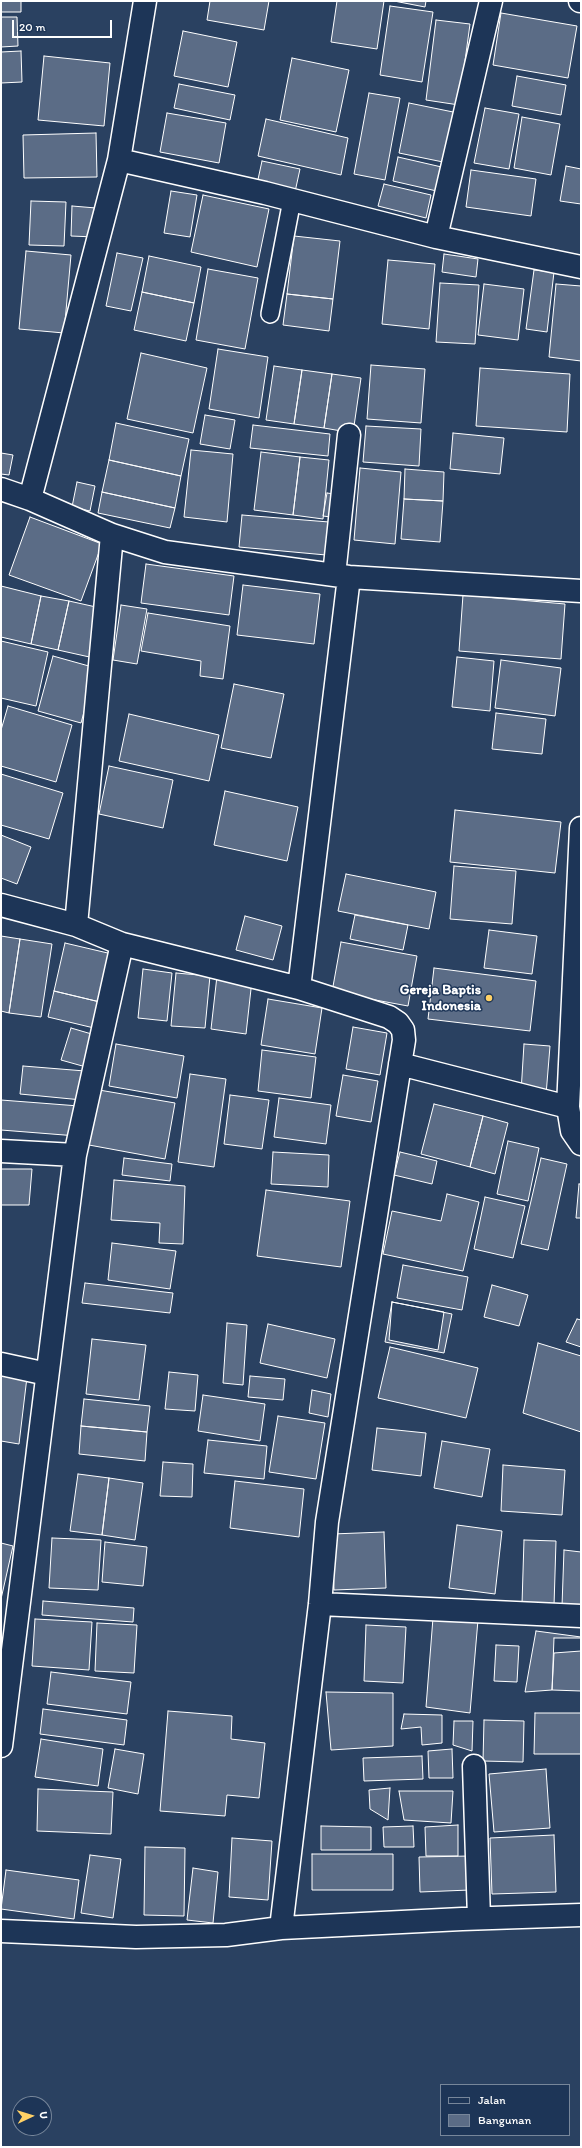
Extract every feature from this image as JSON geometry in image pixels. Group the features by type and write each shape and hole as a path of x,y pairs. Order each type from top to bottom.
{"street":[{"path":"30,499 119,160 145,1"},
{"path":"436,237 491,1"},
{"path":"119,160 292,200 436,237 581,267"},
{"path":"299,988 342,576 349,434"},
{"path":"1,489 30,499 112,535 165,552 342,576 581,591"},
{"path":"76,925 112,535"},
{"path":"581,828 579,922 568,1107 572,1131 581,1144"},
{"path":"1,905 76,925 122,944 299,988 389,1018 398,1023 403,1030 404,1040 327,1522 320,1604 281,1928"},
{"path":"1,1746 6,1661 47,1374 75,1155 122,944"},
{"path":"400,1064 568,1107"},
{"path":"1,1151 75,1155"},
{"path":"1,1364 47,1374"},
{"path":"320,1604 581,1616"},
{"path":"474,1766 479,1918"},
{"path":"1,1931 136,1937 226,1935 281,1928 479,1918 581,1915"}],"lane":[{"path":"270,314 292,200"}],"building":[{"path":"1,1 21,1 21,12 1,12"},
{"path":"210,1 269,1 264,30 207,20"},
{"path":"337,1 384,1 377,49 331,42"},
{"path":"394,1 426,1 425,7"},
{"path":"390,6 433,12 422,82 380,75"},
{"path":"501,13 577,26 568,78 493,65"},
{"path":"1,17 17,17 18,46 1,47"},
{"path":"436,20 470,24 459,105 426,100"},
{"path":"183,31 237,42 228,87 174,76"},
{"path":"21,51 22,82 1,83 1,52"},
{"path":"44,56 110,63 104,126 38,120"},
{"path":"292,58 349,70 336,132 280,120"},
{"path":"517,76 566,85 561,115 512,106"},
{"path":"179,84 235,95 230,120 174,108"},
{"path":"369,93 400,98 385,180 354,174"},
{"path":"409,103 458,113 448,163 399,153"},
{"path":"485,108 519,114 509,169 474,163"},
{"path":"167,113 226,123 219,163 160,152"},
{"path":"522,117 560,124 551,175 514,168"},
{"path":"266,119 348,138 341,175 258,156"},
{"path":"96,133 97,177 24,178 23,135"},
{"path":"398,157 446,168 441,192 393,181"},
{"path":"262,161 300,169 295,192 257,184"},
{"path":"566,166 581,169 581,204 560,201"},
{"path":"471,170 536,179 531,216 466,207"},
{"path":"384,184 431,195 426,218 378,206"},
{"path":"171,191 197,195 190,237 164,233"},
{"path":"203,195 269,209 257,267 191,252"},
{"path":"31,201 66,202 64,246 29,245"},
{"path":"72,206 96,208 95,237 71,236"},
{"path":"294,236 340,241 333,299 287,294"},
{"path":"26,251 71,255 64,333 19,329"},
{"path":"117,253 143,258 131,311 106,306"},
{"path":"444,254 478,259 476,277 442,272"},
{"path":"149,256 201,267 194,303 142,292"},
{"path":"388,260 435,264 429,329 382,324"},
{"path":"208,269 258,278 245,349 196,340"},
{"path":"534,270 554,272 547,332 526,329"},
{"path":"440,283 479,285 475,344 436,342"},
{"path":"484,284 524,289 518,340 478,335"},
{"path":"556,284 581,286 581,361 549,357"},
{"path":"142,292 194,303 186,341 134,330"},
{"path":"287,294 333,299 329,331 283,325"},
{"path":"218,349 268,357 259,418 209,409"},
{"path":"141,353 207,368 193,433 127,419"},
{"path":"371,365 425,369 421,423 367,419"},
{"path":"274,366 302,370 294,424 266,420"},
{"path":"480,368 570,374 567,432 476,426"},
{"path":"302,370 332,374 324,428 294,424"},
{"path":"332,374 361,378 353,433 324,428"},
{"path":"205,415 235,420 230,449 200,444"},
{"path":"116,423 189,439 181,476 109,460"},
{"path":"253,425 330,434 328,456 250,448"},
{"path":"366,426 421,429 419,466 363,462"},
{"path":"453,433 504,438 500,474 450,469"},
{"path":"191,450 233,454 227,522 184,517"},
{"path":"261,452 300,457 293,515 254,510"},
{"path":"1,453 13,455 9,475 1,474"},
{"path":"300,457 329,460 323,519 293,515"},
{"path":"109,460 181,476 175,508 102,492"},
{"path":"360,468 401,472 395,544 354,540"},
{"path":"405,469 444,472 443,501 404,499"},
{"path":"77,482 95,486 90,511 72,507"},
{"path":"102,492 175,508 170,528 98,513"},
{"path":"327,493 341,495 338,518 323,516"},
{"path":"404,499 443,501 440,542 401,539"},
{"path":"242,515 329,522 326,555 239,547"},
{"path":"30,517 102,544 81,601 9,575"},
{"path":"146,564 234,576 229,615 141,603"},
{"path":"243,585 320,594 314,644 237,635"},
{"path":"1,586 41,596 31,644 1,637"},
{"path":"463,595 565,604 561,659 459,651"},
{"path":"41,596 69,601 58,650 31,644"},
{"path":"69,601 105,609 94,658 58,650"},
{"path":"121,605 147,609 137,664 113,660"},
{"path":"148,613 230,626 223,679 200,676 201,661 141,651"},
{"path":"1,641 48,652 36,706 1,698"},
{"path":"53,656 96,668 81,723 38,711"},
{"path":"457,657 494,661 490,711 452,707"},
{"path":"501,660 561,668 555,716 495,708"},
{"path":"234,684 284,694 271,758 221,748"},
{"path":"8,706 72,725 56,782 1,766 1,730"},
{"path":"496,713 546,719 542,754 492,749"},
{"path":"129,714 219,735 209,781 119,761"},
{"path":"109,766 173,780 163,828 99,814"},
{"path":"1,774 63,793 49,839 1,825"},
{"path":"225,791 298,807 287,861 214,845"},
{"path":"455,810 561,822 555,873 450,862"},
{"path":"1,835 31,847 17,884 1,878"},
{"path":"454,866 516,871 512,924 450,919"},
{"path":"346,874 436,892 429,929 338,911"},
{"path":"355,915 408,925 403,950 350,939"},
{"path":"245,916 282,926 273,960 236,950"},
{"path":"489,930 537,936 532,974 484,968"},
{"path":"1,936 20,939 9,1013 1,1011"},
{"path":"20,939 52,944 41,1017 9,1013"},
{"path":"341,942 417,956 408,1006 332,992"},
{"path":"65,943 112,954 100,1002 54,991"},
{"path":"434,968 536,981 530,1031 428,1019"},
{"path":"143,969 172,973 167,1021 138,1018"},
{"path":"176,973 210,976 205,1028 171,1026"},
{"path":"217,976 252,980 246,1034 211,1029"},
{"path":"54,991 100,1002 94,1028 48,1017"},
{"path":"268,999 322,1008 315,1054 261,1045"},
{"path":"353,1027 387,1033 380,1075 346,1069"},
{"path":"71,1028 95,1035 86,1067 61,1060"},
{"path":"116,1044 184,1056 177,1098 109,1086"},
{"path":"524,1044 550,1046 546,1095 521,1092"},
{"path":"262,1050 316,1057 311,1098 258,1091"},
{"path":"23,1066 85,1071 82,1100 20,1094"},
{"path":"190,1074 226,1079 214,1167 178,1162"},
{"path":"343,1075 378,1081 371,1122 336,1116"},
{"path":"99,1090 175,1103 165,1159 89,1145"},
{"path":"230,1095 269,1100 262,1149 224,1144"},
{"path":"279,1098 331,1105 326,1144 274,1137"},
{"path":"1,1100 79,1106 77,1136 1,1130"},
{"path":"434,1104 483,1116 470,1167 421,1154"},
{"path":"483,1116 508,1123 495,1174 470,1167"},
{"path":"508,1141 539,1148 528,1201 497,1194"},
{"path":"273,1152 329,1155 328,1187 271,1184"},
{"path":"400,1152 437,1161 432,1184 394,1175"},
{"path":"124,1158 172,1164 170,1181 122,1175"},
{"path":"541,1158 567,1164 548,1250 521,1244"},
{"path":"1,1169 32,1169 29,1205 1,1205"},
{"path":"114,1180 185,1186 183,1244 159,1243 160,1223 111,1220"},
{"path":"579,1184 581,1184 581,1218 576,1218"},
{"path":"266,1190 350,1201 341,1267 257,1256"},
{"path":"447,1194 479,1202 463,1271 383,1254 392,1211 441,1221"},
{"path":"485,1197 525,1206 513,1258 474,1249"},
{"path":"112,1243 176,1251 170,1289 108,1280"},
{"path":"403,1265 468,1277 462,1310 397,1298"},
{"path":"85,1283 173,1293 170,1313 82,1303"},
{"path":"492,1285 528,1295 519,1326 484,1317"},
{"path":"392,1302 452,1314 444,1353 385,1342"},
{"path":"392,1302 444,1312 438,1350 389,1340"},
{"path":"577,1319 581,1320 581,1347 566,1342"},
{"path":"227,1323 247,1325 243,1385 223,1383"},
{"path":"268,1324 335,1339 327,1378 260,1363"},
{"path":"92,1339 146,1345 139,1400 86,1394"},
{"path":"538,1343 581,1356 581,1432 523,1413"},
{"path":"390,1347 478,1368 466,1418 378,1398"},
{"path":"169,1372 198,1375 195,1411 165,1409"},
{"path":"1,1374 27,1377 19,1444 1,1441"},
{"path":"250,1376 285,1379 283,1400 248,1397"},
{"path":"312,1390 331,1394 328,1417 309,1413"},
{"path":"203,1395 265,1404 260,1441 198,1431"},
{"path":"84,1399 150,1406 147,1432 81,1426"},
{"path":"278,1416 325,1423 316,1479 269,1472"},
{"path":"81,1426 147,1432 145,1461 79,1454"},
{"path":"377,1428 426,1433 421,1476 372,1470"},
{"path":"208,1440 267,1446 264,1479 204,1473"},
{"path":"442,1441 490,1449 482,1497 434,1488"},
{"path":"163,1462 193,1464 192,1497 160,1496"},
{"path":"503,1465 565,1470 562,1515 501,1511"},
{"path":"78,1474 109,1478 102,1535 70,1531"},
{"path":"109,1478 143,1483 135,1540 102,1535"},
{"path":"235,1481 304,1489 299,1537 230,1528"},
{"path":"457,1525 502,1531 495,1594 449,1588"},
{"path":"384,1532 386,1588 334,1590 332,1534"},
{"path":"52,1538 101,1540 98,1590 49,1588"},
{"path":"524,1540 556,1541 554,1606 522,1604"},
{"path":"105,1542 147,1547 143,1586 102,1582"},
{"path":"1,1543 13,1546 1,1599"},
{"path":"564,1550 581,1552 581,1607 562,1606"},
{"path":"43,1601 134,1608 133,1622 42,1615"},
{"path":"433,1618 478,1620 470,1713 426,1707"},
{"path":"35,1619 92,1622 89,1670 32,1666"},
{"path":"97,1623 137,1625 134,1673 95,1671"},
{"path":"366,1625 406,1627 403,1683 364,1681"},
{"path":"536,1631 581,1637 581,1651 554,1653 552,1690 525,1692"},
{"path":"554,1638 581,1638 581,1691 552,1690"},
{"path":"496,1645 519,1646 517,1682 494,1681"},
{"path":"51,1672 131,1682 127,1714 47,1704"},
{"path":"326,1692 393,1693 393,1746 331,1750"},
{"path":"43,1709 127,1720 124,1745 40,1734"},
{"path":"168,1711 232,1716 231,1739 265,1743 259,1798 227,1795 225,1816 160,1811"},
{"path":"535,1713 581,1713 581,1754 534,1754"},
{"path":"404,1714 442,1715 442,1743 422,1745 421,1727 401,1729"},
{"path":"484,1720 524,1721 523,1762 483,1761"},
{"path":"454,1721 473,1721 472,1751 453,1745"},
{"path":"41,1739 103,1749 98,1786 35,1777"},
{"path":"115,1749 144,1754 138,1794 108,1788"},
{"path":"452,1749 453,1778 429,1778 428,1751"},
{"path":"422,1756 423,1779 364,1781 363,1758"},
{"path":"546,1769 550,1828 494,1832 489,1774"},
{"path":"390,1788 388,1820 370,1809 369,1790"},
{"path":"38,1789 113,1792 111,1834 37,1831"},
{"path":"399,1791 453,1791 451,1823 404,1820"},
{"path":"458,1825 458,1856 426,1856 425,1827"},
{"path":"321,1826 371,1827 371,1850 321,1850"},
{"path":"413,1826 414,1847 384,1847 383,1827"},
{"path":"554,1835 556,1892 492,1894 490,1838"},
{"path":"232,1838 272,1841 268,1900 229,1897"},
{"path":"145,1847 185,1848 184,1916 144,1915"},
{"path":"312,1854 393,1854 393,1890 312,1890"},
{"path":"90,1855 121,1859 113,1918 81,1913"},
{"path":"470,1856 470,1890 420,1892 419,1857"},
{"path":"193,1868 218,1872 213,1923 187,1920"},
{"path":"6,1870 79,1880 74,1919 1,1909"}],"place":[{"name":"Gereja Baptis Indonesia","path":"489,998"}]}
